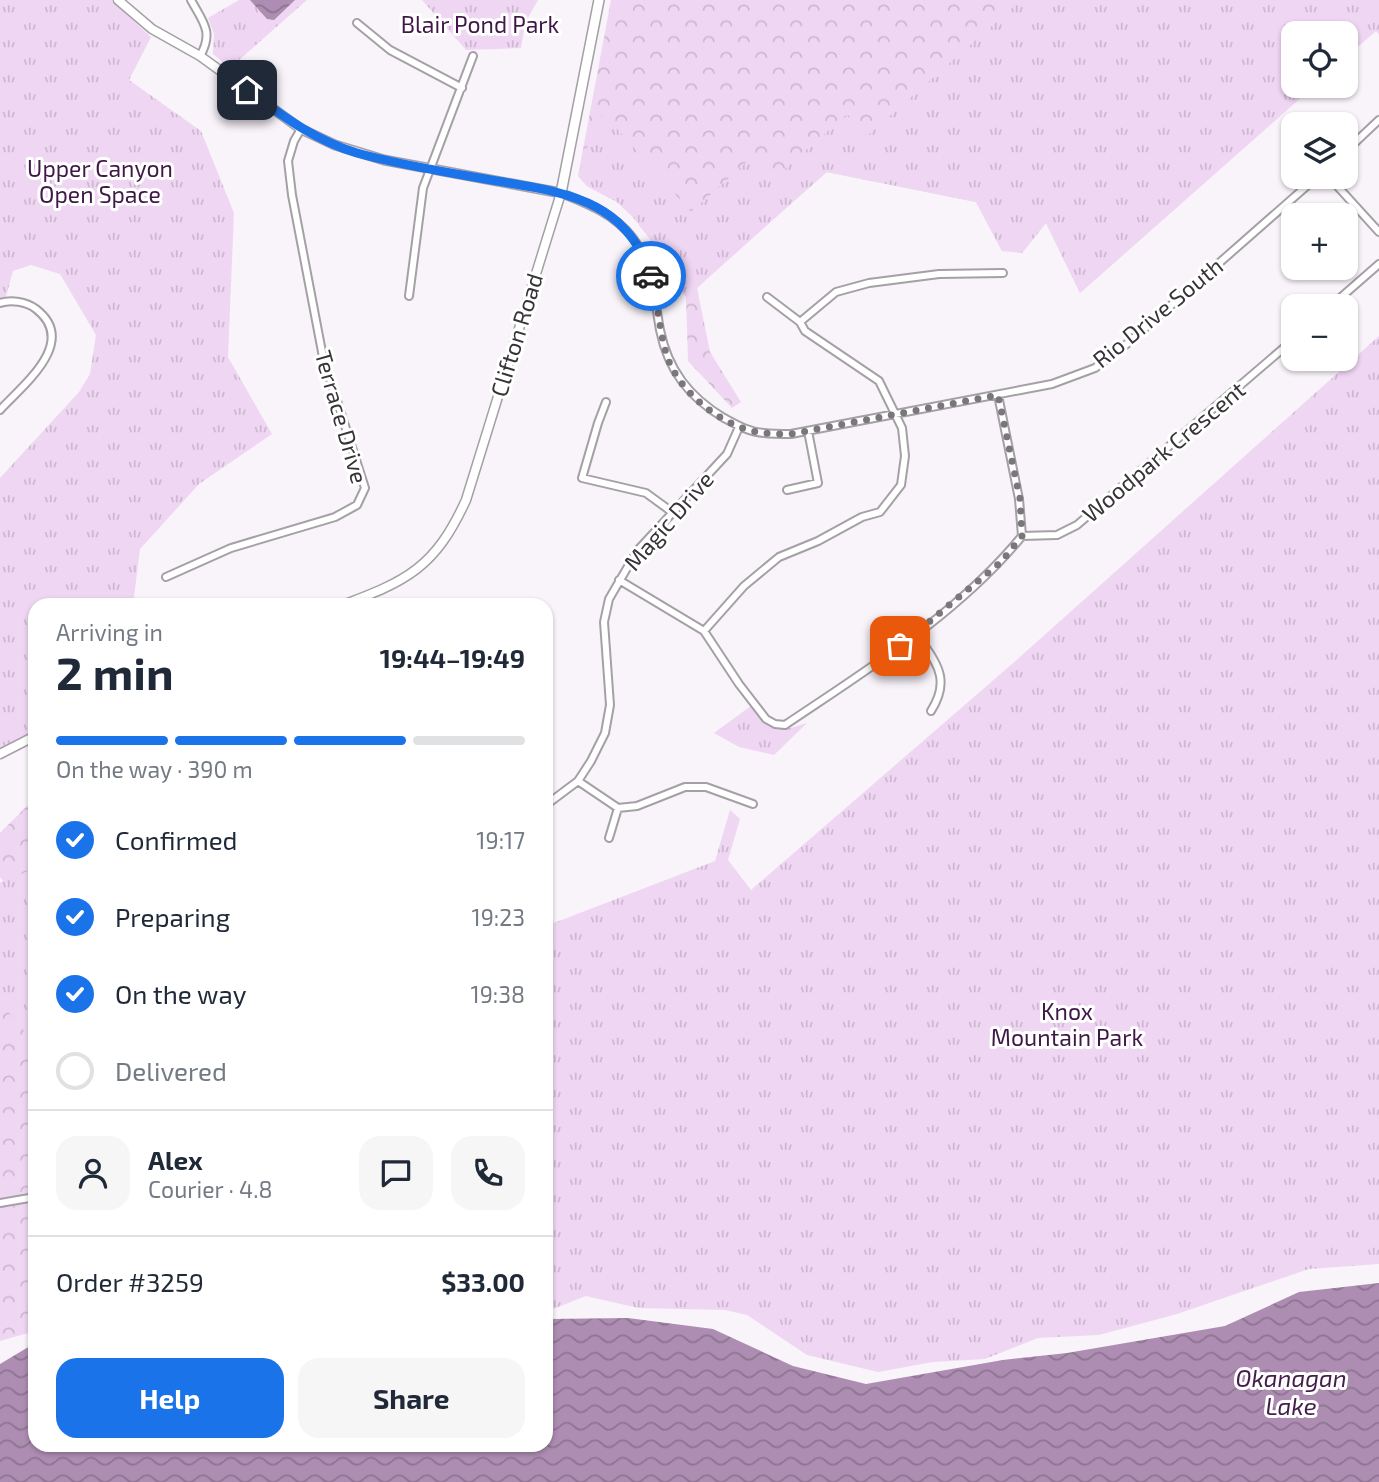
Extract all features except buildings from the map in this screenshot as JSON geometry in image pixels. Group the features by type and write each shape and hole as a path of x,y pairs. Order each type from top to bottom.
{"main road":[{"name":"Clifton Road","path":"561,193 599,0"}],"street":[{"path":"118,0 152,29 200,56 302,130 335,145 429,169 561,193"},
{"path":"191,0 207,29 207,43 200,56"},
{"path":"357,23 390,50 462,88"},
{"path":"409,296 423,188 473,56"},
{"path":"1358,140 1379,120"},
{"name":"Terrace Drive","path":"166,577 231,548 335,517 357,505 365,488 323,357 292,195 288,161 294,141 302,130"},
{"name":"Rio Drive South","path":"561,193 596,207 615,220 634,239 646,259 652,279 668,359 677,377 693,396 707,408 739,427 763,433 791,434 1052,384 1095,368 1128,343 1303,189"},
{"path":"1340,189 1379,232"},
{"name":"Clifton Road","path":"362,598 386,589 410,575 432,556 451,532 466,500 561,193"},
{"path":"1345,294 1379,264"},
{"path":"800,322 836,292 869,284 939,274 1003,273"},
{"path":"704,631 744,586 779,557 818,541 862,517 880,512 901,485 905,456 902,428 879,382 805,331 800,322 767,297"},
{"path":"0,303 22,303 35,308 51,329 52,342 42,366 0,410"},
{"name":"Woodpark Crescent","path":"1022,536 1056,535 1077,525 1281,350"},
{"path":"619,580 704,631 738,684 766,719 785,725 917,634 1001,562 1022,536 1020,499 998,395"},
{"path":"606,402 583,478 646,492 672,512"},
{"name":"Magic Drive","path":"553,800 578,781 592,761 605,733 610,705 604,622 609,599 637,551 727,454 739,427"},
{"path":"787,490 818,483 808,431"},
{"path":"917,634 936,663 943,684 931,712"},
{"path":"0,754 28,740"},
{"path":"578,781 618,808 637,806 685,787 706,787 753,804"},
{"path":"609,838 618,808"},
{"path":"0,1203 28,1198"}],"green space":[{"name":"Upper Canyon Open Space","path":"0,0 111,0 151,37 129,80 201,131 234,213 228,357 272,434 199,484 140,549 134,598 28,598 28,734 0,748 0,478 79,392 90,374 96,335 60,274 31,265 13,271 5,300 0,301"},
{"path":"239,0 307,0 230,68 213,54 214,34 208,18"},
{"name":"Blair Pond Park","path":"422,0 538,0 525,23 521,48 466,50"},
{"path":"611,0 1379,0 1379,34 1376,31 1358,47 1358,21 1281,21 1281,98 1300,98 1285,112 1281,112 1281,115 1080,293 1046,223 1022,253 1002,251 976,202 826,172 697,288 710,352 741,402 732,408 688,361 686,297 666,275 653,243 633,217 617,202 587,186 578,176"},
{"path":"1021,0 1379,0 1379,34 1376,31 1358,47 1358,21 1281,21 1281,98 1300,98 1285,112 1281,112 1281,115 1080,293 1046,223 1022,253 1015,249 1002,251 976,202 827,172 686,297 666,275 653,243 633,217 617,202 587,186 578,176 591,136 603,113 691,212 758,152 777,176 847,114 867,136"},
{"name":"Knox Mountain Park","path":"1379,336 1379,1264 1309,1269 1177,1314 1099,1335 1038,1338 985,1359 933,1362 878,1372 807,1355 747,1315 725,1310 638,1308 586,1296 553,1309 553,923 715,861 730,810 740,819 728,860 751,890 1012,664 1340,371 1358,371 1358,355"},
{"path":"755,703 777,727 791,728 807,723 774,755 739,747 714,733"},
{"path":"28,805 28,1333 0,1341 0,883 3,881 0,877 0,833"},
{"path":"28,871 28,1036 0,1002 0,883"}],"water":[{"path":"250,0 295,0 274,20 267,19"},
{"name":"Okanagan Lake","path":"1379,1283 1379,1482 0,1482 0,1364 28,1347 28,1452 553,1452 553,1319 628,1318 713,1329 793,1366 866,1384 1225,1326 1299,1292"}],"way so far":[{"path":"651,276 661,332 668,359 677,377 707,408 739,427 763,433 791,434 998,395 1020,499 1022,536 1001,562 900,646"}],"route":[{"path":"247,90 302,130 358,153 561,193 596,207 615,220 634,239 646,259 651,276"}]}
